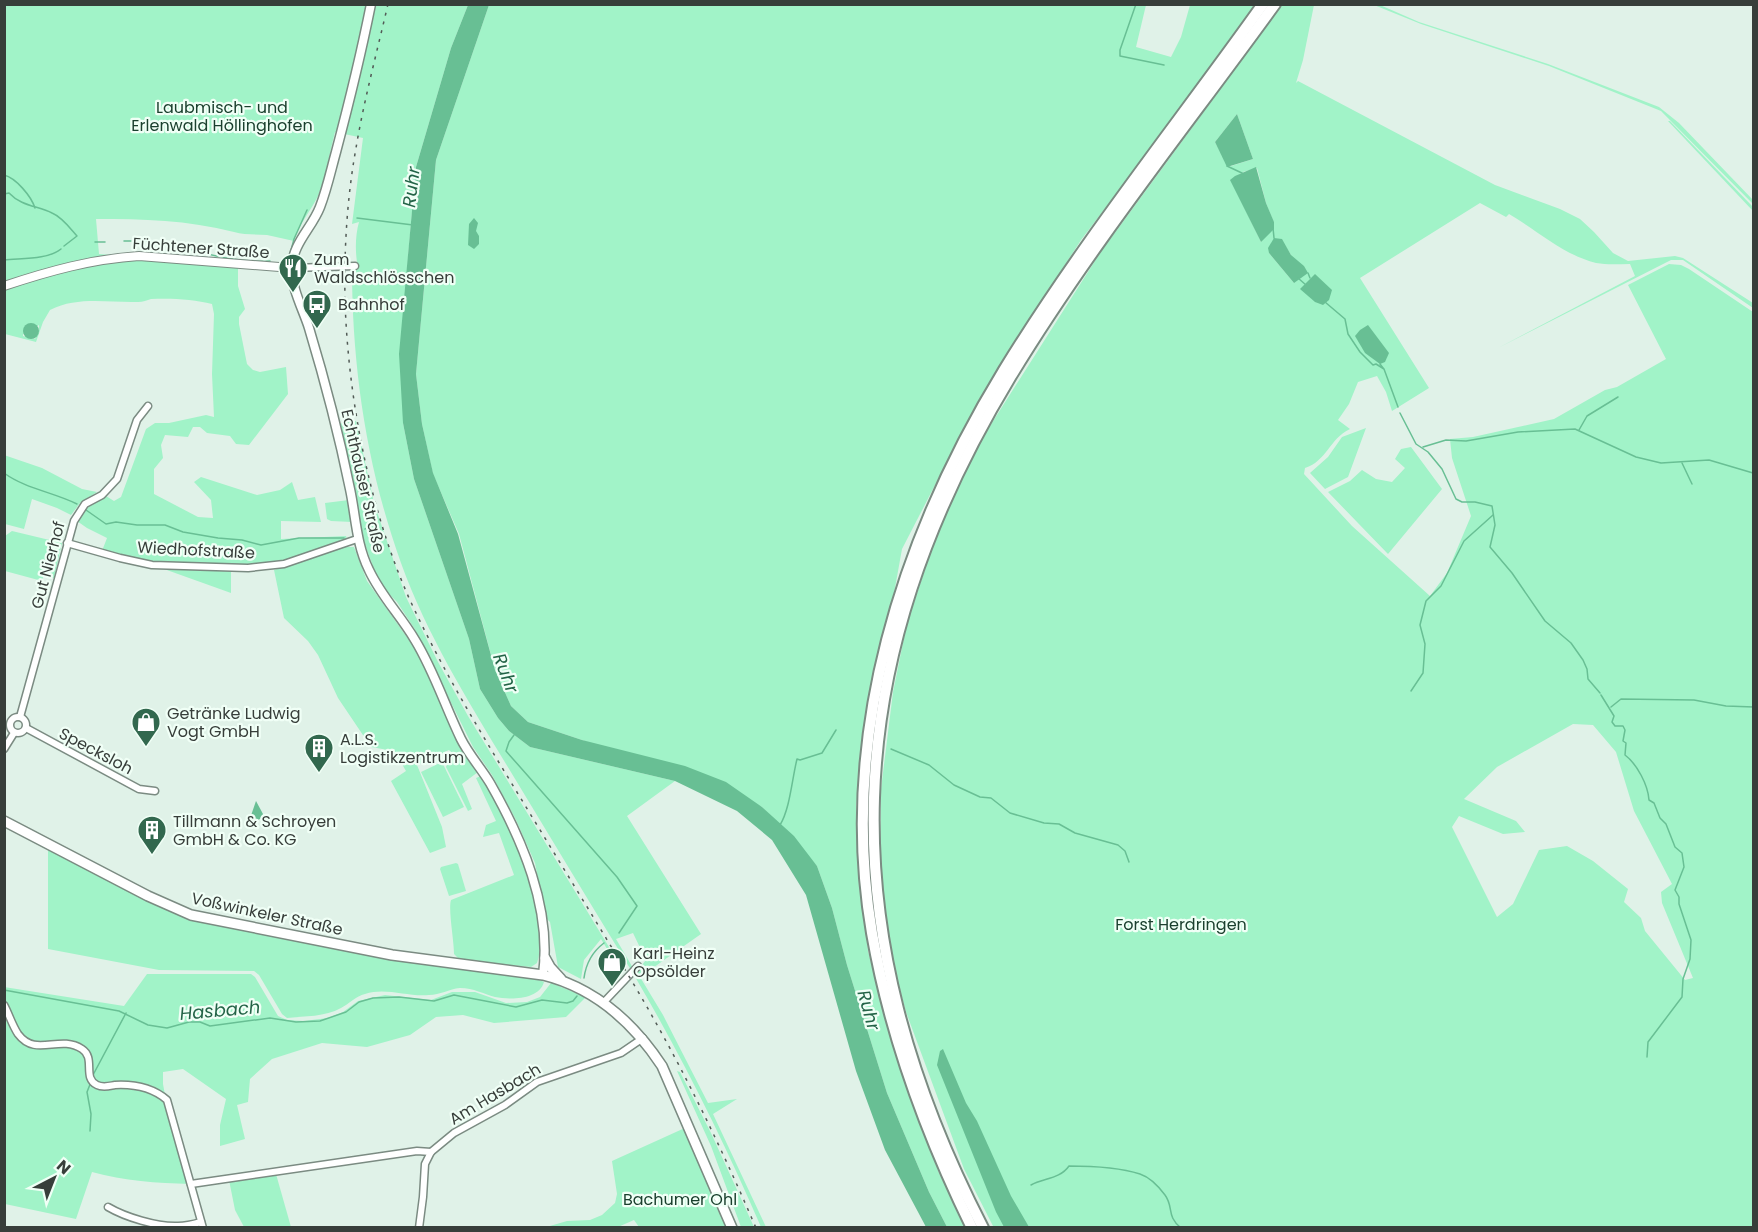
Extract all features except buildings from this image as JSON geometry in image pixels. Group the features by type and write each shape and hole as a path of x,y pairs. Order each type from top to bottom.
{"highway":[{"path":"972,1227 929,1132 908,1076 882,984 871,930 863,834 865,775 874,696 886,638 902,585 934,502 969,432 1003,372 1086,246 1263,4"},
{"path":"982,1227 946,1149 916,1072 890,982 880,928 872,834 874,776 883,697 895,640 910,589 943,506 972,445 1010,377 1093,251 1275,4"}],"main road":[{"path":"292,268 298,245 315,217 325,190 346,114 371,4"},
{"name":"Echthauser Straße","path":"292,268 339,440 351,494 357,539 372,577 426,658 461,739 489,782 521,843 534,880 544,938 543,975"},
{"name":"Voßwinkeler Straße","path":"4,821 148,896 191,915 392,955 543,975 563,981"},
{"path":"545,958 563,981 604,1002 643,1038 670,1080 732,1227"}],"street":[{"name":"Füchtener Straße","path":"4,286 86,262 123,257 139,256 292,268"},
{"path":"292,268 355,266"},
{"name":"Gut Nierhof","path":"20,717 74,521 80,509 107,490 117,479 137,420 148,406"},
{"name":"Wiedhofstraße","path":"67,543 152,565 248,568 284,564 357,539"},
{"path":"20,717 25,721 26,728 21,733 14,733 9,727 8,718 20,717"},
{"name":"Specksloh","path":"26,728 139,789 155,791"},
{"path":"4,749 14,733"},
{"path":"604,1002 638,966"},
{"path":"4,1005 23,1040 34,1046 64,1043 82,1049 89,1059 90,1078 99,1086 140,1087 165,1098 170,1108 202,1225 168,1226 119,1214 108,1207"},
{"name":"Am Hasbach","path":"431,1152 454,1133 505,1105 537,1082 621,1053 643,1038"},
{"path":"191,1184 417,1151 431,1152 425,1164 419,1227"}],"green space":[{"name":"Laubmisch- und Erlenwald Höllinghofen","path":"5,5 468,5 451,48 416,167 408,257 403,423 414,479 469,639 480,689 509,731 530,747 675,781 627,816 701,934 640,977 663,1015 708,1103 737,1099 713,1114 766,1227 761,1227 702,1100 634,975 646,960 633,933 616,939 633,968 631,970 462,691 423,616 401,563 379,491 371,455 355,343 352,268 358,267 356,245 359,222 352,224 363,138 335,132 321,189 298,229 294,241 182,223 96,219 99,254 238,265 238,286 245,309 239,317 239,324 247,364 253,370 260,372 286,367 288,394 249,445 236,444 230,436 207,433 200,427 193,427 188,437 165,435 161,445 163,458 154,469 154,494 198,517 213,518 211,500 194,482 201,477 257,495 280,490 292,482 298,500 315,497 321,522 281,521 281,539 346,536 347,539 342,543 273,565 148,562 102,551 107,538 77,521 87,508 106,496 114,501 121,497 146,429 155,423 169,423 206,415 214,417 212,374 214,314 212,304 166,299 138,302 71,303 50,310 36,342 5,334","holes":["39,325 35,339 23,336"]},
{"path":"489,5 1146,5 1136,47 1171,57 1181,37 1190,5 1256,5 1203,80 1081,240 980,398 902,549 856,805 868,951 895,1053 939,1173 967,1227 947,1227 929,1192 887,1093 847,965 832,908 817,866 762,807 528,722 511,706 495,670 459,534 433,474 422,424 416,374 436,160"},
{"name":"Forst Herdringen","path":"1282,5 1314,5 1296,83 1298,81 1495,185 1560,209 1580,219 1613,253 1628,261 1675,256 1683,258 1753,303 1753,308 1683,260 1671,260 1498,348 1635,276 1630,264 1600,264 1584,259 1561,248 1509,214 1506,217 1480,203 1360,278 1429,388 1392,411 1386,392 1377,376 1358,382 1349,404 1338,420 1350,429 1337,438 1318,460 1305,468 1304,474 1352,526 1430,596 1447,573 1471,516 1452,458 1450,439 1473,437 1554,419 1666,359 1628,285 1669,264 1681,265 1689,269 1753,312 1753,1227 994,1228 964,1169 906,1012 888,946 880,876 881,789 893,692 907,623 946,507 981,440 1100,253","holes":["1237,114 1253,159 1228,167 1215,142","1257,168 1274,223 1261,242 1231,180 1243,172","1281,239 1291,255 1294,283 1269,253","1573,724 1593,725 1616,752 1634,811 1672,884 1661,892 1662,903 1693,978 1685,980 1645,931 1641,918 1624,902 1628,889 1593,861 1567,846 1539,850 1513,904 1497,917 1452,827 1459,816 1503,834 1525,832 1516,821 1464,799 1497,767"]},
{"path":"1374,5 1380,5 1419,22 1548,64 1659,107 1679,123 1753,200 1753,204 1661,111 1549,66 1421,24"},
{"path":"1668,121 1753,207 1753,211"},
{"path":"356,421 374,503 406,597 468,716 623,970 621,972 601,939 584,960 581,979 558,967 550,922 545,917 535,863 516,820 492,775 473,747 414,628 397,602 380,585 362,537 337,424"},
{"path":"1366,428 1348,477 1325,489 1310,473 1328,457 1342,437"},
{"path":"1411,447 1442,489 1388,554 1328,492 1350,481 1362,470 1376,479 1392,482 1405,468 1395,459 1401,449"},
{"path":"4,455 42,468 82,489 97,492 80,503 71,515 32,499 24,529 5,524"},
{"path":"349,500 352,522 327,519 325,503"},
{"path":"12,531 62,543 54,578 43,577 42,581 5,571 5,536"},
{"path":"343,547 354,547 367,581 416,650 461,746 478,772 462,784 472,809 468,811 446,767 451,752 449,750 417,765 442,827 446,847 430,853 391,781 406,771 399,759 389,751 371,747 338,698 318,655 308,641 284,618 274,570"},
{"path":"164,569 231,571 231,593"},
{"path":"442,762 464,807 443,817 421,772"},
{"path":"481,776 517,840 533,885 540,940 537,963 531,967 460,960 454,954 451,900 514,875 499,833 483,837 486,825 496,821 476,778"},
{"path":"48,849 190,920 394,959 538,979 544,982 536,992 516,998 495,997 465,988 429,995 373,992 359,996 341,1008 328,1013 287,1018 254,971 159,970 48,949"},
{"path":"456,863 466,891 449,896 440,869"},
{"path":"147,974 251,974 278,1016 287,1020 304,1021 328,1018 343,1012 358,1001 385,995 431,1000 452,992 475,992 506,1003 527,1002 540,997 551,983 586,997 566,1017 494,1023 463,1015 436,1017 410,1035 367,1047 322,1043 272,1059 250,1079 248,1102 237,1105 245,1139 220,1146 220,1125 226,1099 183,1069 163,1072 165,1095 136,1084 105,1085 105,1090 130,1089 146,1092 167,1104 190,1184 116,1178 92,1172 76,1219 5,1204 4,987 124,1006"},
{"path":"677,1071 680,1072 711,1133 754,1227 741,1227 711,1146"},
{"name":"Bachumer Ohl","path":"687,1127 729,1227 639,1227 634,1220 618,1227 543,1228 567,1221 590,1220 602,1215 615,1203 617,1194 612,1161"},
{"path":"276,1174 291,1227 244,1227 235,1210 229,1180"}],"shaded area":[{"path":"468,5 489,5 436,160 416,374 422,424 433,473 458,534 495,670 511,706 528,722 582,740 685,766 726,782 762,807 794,836 817,866 832,908 847,965 887,1093 929,1192 947,1227 926,1227 885,1150 856,1071 806,895 772,840 737,811 675,781 530,747 509,731 480,689 469,639 414,479 403,423 399,354 416,167 451,48"},
{"path":"1237,114 1253,159 1227,167 1215,142"},
{"path":"1256,167 1274,222 1274,229 1261,242 1230,180"},
{"path":"474,218 478,223 476,231 479,244 474,249 468,245 469,224"},
{"path":"1274,238 1282,239 1291,255 1304,266 1308,273 1294,283 1269,253 1268,248"},
{"path":"1315,274 1332,290 1329,300 1323,305 1315,302 1300,289"},
{"path":"28,323 34,323 39,331 37,337 28,339 23,334 23,328"},
{"path":"1368,325 1389,353 1385,362 1380,364 1365,353 1355,336"},
{"path":"256,801 263,817 247,827"},
{"path":"943,1049 966,1103 977,1121 1011,1196 1029,1227 1004,1227 996,1212 937,1065 940,1051"}],"waterway":[{"path":"1136,4 1120,56 1164,65"},
{"path":"1227,166 1244,174"},
{"path":"4,175 22,188 35,208"},
{"path":"4,194 9,193 19,201 52,213 62,220 77,236 64,246"},
{"path":"282,262 289,258 294,239 307,210"},
{"path":"357,218 413,225"},
{"path":"1273,228 1274,238"},
{"path":"124,241 131,241"},
{"path":"144,241 164,242"},
{"path":"95,242 105,242"},
{"path":"174,244 221,257 246,261 270,261"},
{"path":"4,260 41,257 61,249"},
{"path":"1308,273 1310,278"},
{"path":"1298,278 1306,285"},
{"path":"1325,302 1345,319 1348,334 1360,352 1373,365 1376,364 1384,369 1398,407"},
{"path":"1380,364 1383,368"},
{"path":"1579,430 1587,416 1618,397"},
{"path":"1400,413 1416,444 1428,452 1442,469 1456,499 1492,506 1495,525 1490,547 1512,573 1545,621 1571,643 1583,660 1588,679 1600,693"},
{"path":"1423,447 1446,440 1466,441 1518,432 1575,429 1636,457 1661,463 1709,460 1753,473"},
{"path":"1682,463 1692,484"},
{"path":"4,473 21,483 77,504"},
{"path":"86,510 106,524 116,522 165,525 183,532 242,540 261,545 299,538 344,538"},
{"path":"1411,691 1423,673 1425,644 1420,625 1426,601 1441,586 1464,541 1493,515"},
{"path":"365,529 376,521"},
{"path":"1601,695 1614,716 1612,722 1615,726 1623,726 1625,730 1623,741 1626,743 1625,755 1641,775 1649,800 1654,803 1660,818 1666,824 1675,847 1682,853 1684,867 1675,890 1691,940 1690,959 1683,979 1682,997 1648,1042 1647,1057"},
{"path":"1611,707 1621,699 1694,700 1726,706 1754,707"},
{"path":"780,825 788,802 797,759 822,753 836,730"},
{"name":"Hasbach","path":"514,735 506,751 617,877 637,906 619,933"},
{"path":"891,749 929,765 954,785 980,797 991,798 1010,813 1044,823 1059,824 1075,833 1118,845 1125,851 1129,862"},
{"name":"Hasbach","path":"584,978 590,958 604,943"},
{"name":"Hasbach","path":"4,990 119,1011 148,1025 167,1028 189,1022 200,1022 210,1026 270,1018 296,1022 320,1021 346,1012 359,1002 373,998 399,997 434,1001 454,995 516,1007 542,1000 567,1003 573,1001 577,996"},
{"path":"93,1075 126,1013"},
{"path":"90,1131 91,1114 87,1092 91,1082"},
{"path":"1031,1185 1056,1176 1069,1166 1114,1168 1140,1174 1147,1177 1165,1195 1173,1219 1181,1228"}],"railway":[{"path":"388,4 363,112 350,186 345,281 347,337 356,414 372,490 383,527 409,598 444,667 482,735 648,1008 713,1132 756,1228"}],"place":[{"name":"Zum Waldschlösschen","path":"293,294"},
{"name":"Bahnhof","path":"317,330"},
{"name":"Getränke Ludwig Vogt GmbH","path":"146,748"},
{"name":"A.L.S. Logistikzentrum","path":"319,774"},
{"name":"Tillmann & Schroyen GmbH & Co. KG","path":"152,856"},
{"name":"Karl-Heinz Opsölder","path":"612,988"}],"water label":[{"name":"Ruhr","path":"411,187"},
{"name":"Ruhr","path":"506,673"},
{"name":"Ruhr","path":"869,1010"}]}
